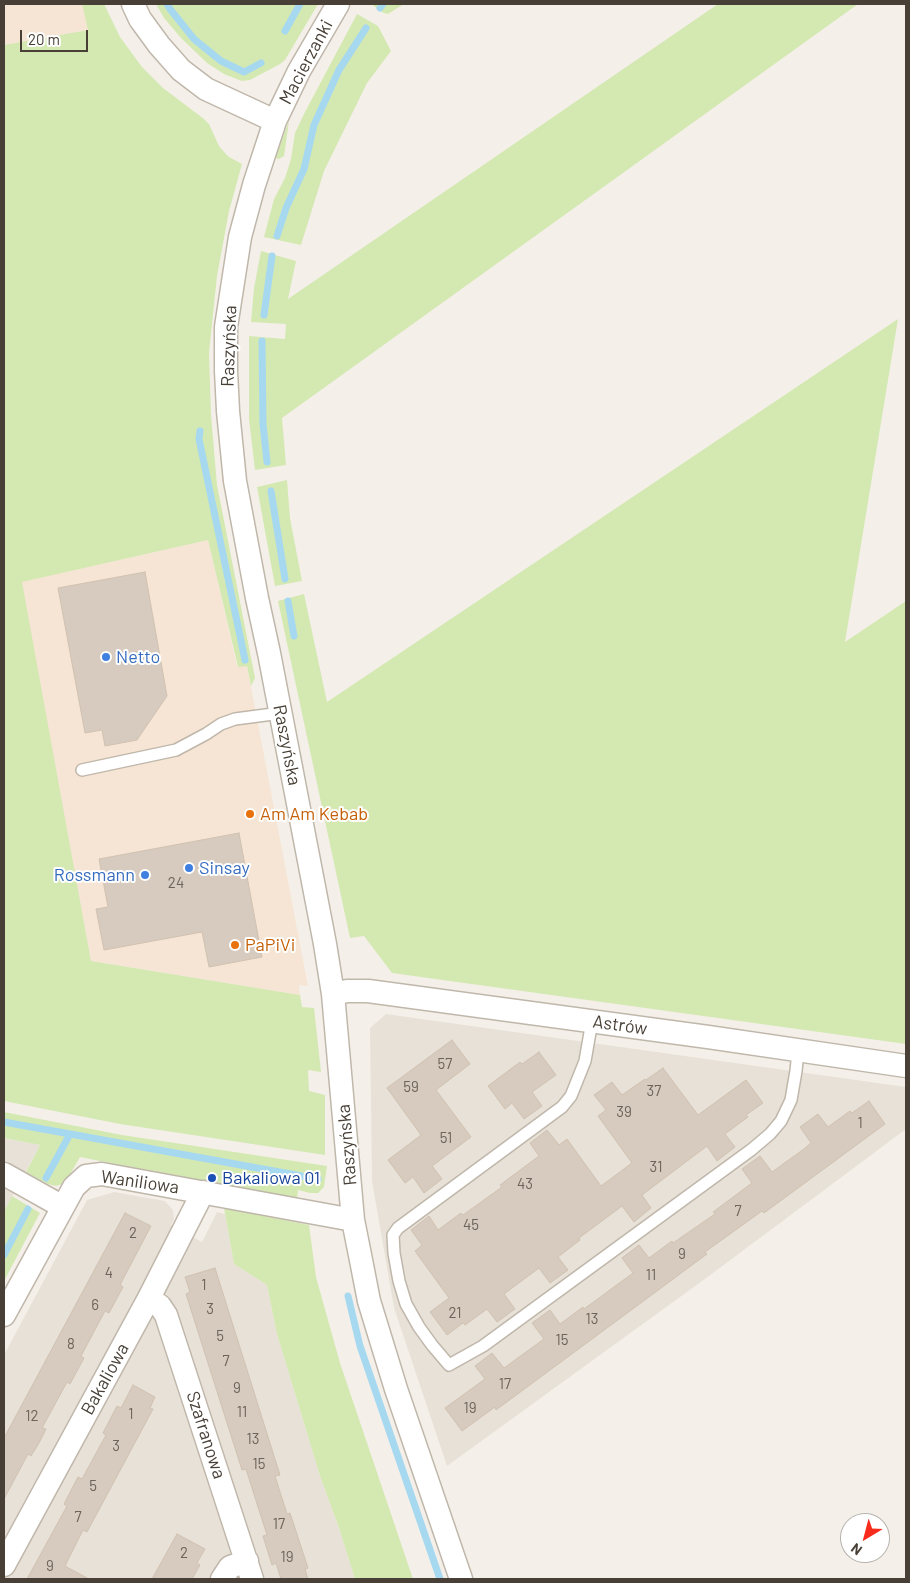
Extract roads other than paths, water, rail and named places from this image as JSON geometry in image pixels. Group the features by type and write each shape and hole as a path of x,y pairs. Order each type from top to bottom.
{"street":[{"path":"133,4 140,19 181,70 206,88 275,121"},
{"name":"Macierzanki","path":"275,121 299,71 338,4"},
{"name":"Raszyńska","path":"275,121 254,185 240,237 226,327 228,411 235,481 281,713 333,994 353,1220 370,1301 396,1390 460,1579"},
{"name":"Astrów","path":"333,994 346,991 368,991 906,1066"},
{"path":"4,1174 62,1207"},
{"name":"Waniliowa","path":"4,1315 62,1207 74,1187 86,1176 102,1174 353,1220"},
{"name":"Bakaliowa","path":"4,1564 149,1298 203,1192"},
{"name":"Szafranowa","path":"149,1298 160,1306 166,1315 249,1570"},
{"path":"222,1579 230,1567 249,1570"}],"lane":[{"path":"82,770 176,750 221,724 235,719 281,713"},
{"path":"592,1021 585,1061 571,1096 562,1107 398,1228 393,1236 399,1281 406,1304 432,1346 449,1365 483,1346 751,1150 770,1134 781,1121 791,1100 798,1051"}],"waterway":[{"path":"167,4 194,39 221,61 244,72 261,63"},
{"path":"285,31 300,4"},
{"path":"380,8 383,4"},
{"path":"277,236 286,208 304,169 314,125 339,70 366,28"},
{"path":"264,315 272,256"},
{"path":"262,341 263,424 267,462"},
{"path":"200,431 199,439 245,660"},
{"path":"271,491 285,579"},
{"path":"288,601 294,636"},
{"path":"4,1122 318,1179"},
{"path":"46,1178 70,1134"},
{"path":"4,1255 28,1209"},
{"path":"348,1296 360,1346 440,1579"}],"place":[{"name":"Netto","path":"106,657"},
{"name":"Am Am Kebab","path":"250,814"},
{"name":"Sinsay","path":"189,868"},
{"name":"Rossmann","path":"145,875"},
{"name":"PaPiVi","path":"235,945"},
{"name":"Bakaliowa 01","path":"212,1178"}]}
